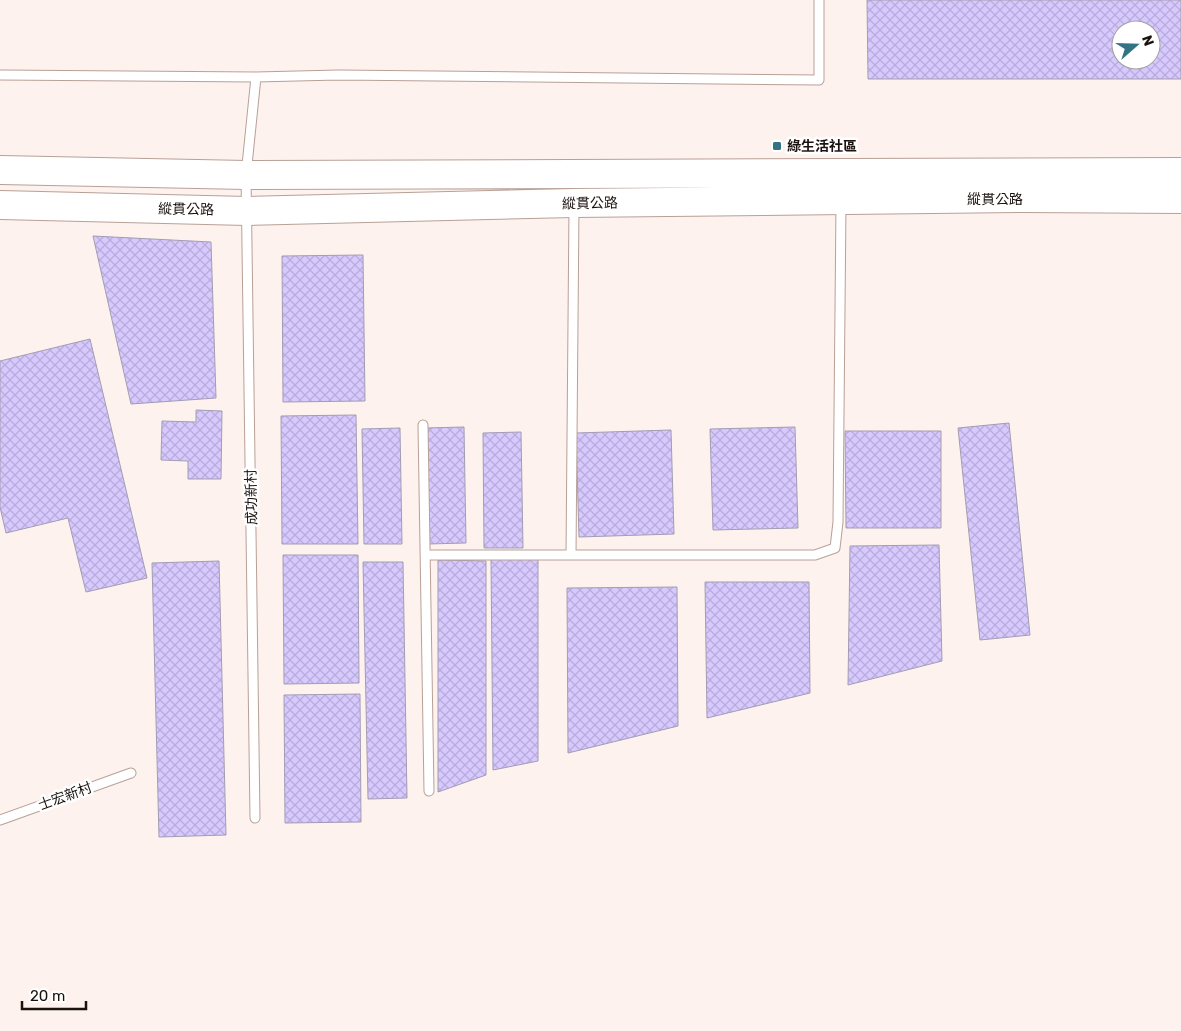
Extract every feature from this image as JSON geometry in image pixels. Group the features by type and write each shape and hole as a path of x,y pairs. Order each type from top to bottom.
{"main road":[{"name":"縱貫公路","path":"0,170 842,187 1024,198 1181,200"},
{"name":"縱貫公路","path":"0,205 247,211 574,203 842,187 1181,172"}],"lane":[{"path":"0,75 256,77 348,75 818,80 819,0"},
{"name":"成功新村","path":"255,818 246,175 256,77"},
{"path":"425,555 815,555 835,548 838,522 842,187"},
{"path":"572,555 574,203"},
{"path":"423,425 429,791"},
{"name":"士宏新村","path":"0,820 131,772"}],"building":[{"path":"867,0 1181,0 1181,79 868,79"},
{"path":"93,236 211,242 216,398 131,404"},
{"path":"363,255 365,401 283,402 282,256"},
{"path":"90,339 147,578 86,592 68,518 6,533 0,507 0,361"},
{"path":"196,410 222,411 221,479 188,479 188,461 161,460 162,421 196,422"},
{"path":"356,415 358,544 282,544 281,416"},
{"path":"1009,423 1030,635 980,640 958,428"},
{"path":"464,427 466,543 428,544 425,428"},
{"path":"795,427 798,528 713,530 710,429"},
{"path":"400,428 402,544 364,544 362,429"},
{"path":"671,430 674,534 579,537 576,433"},
{"path":"845,431 941,431 941,528 846,528"},
{"path":"521,432 523,548 484,548 483,433"},
{"path":"939,545 942,661 848,685 850,546"},
{"path":"283,555 358,555 359,683 284,684"},
{"path":"491,559 538,559 538,761 493,770"},
{"path":"438,560 486,561 486,775 438,792"},
{"path":"219,561 226,835 159,837 152,563"},
{"path":"363,562 403,562 407,798 368,799"},
{"path":"705,582 809,582 810,693 707,718"},
{"path":"677,587 678,726 568,753 567,588"},
{"path":"360,694 361,822 285,823 284,695"}],"place":[{"name":"綠生活社區","path":"777,146"}]}
